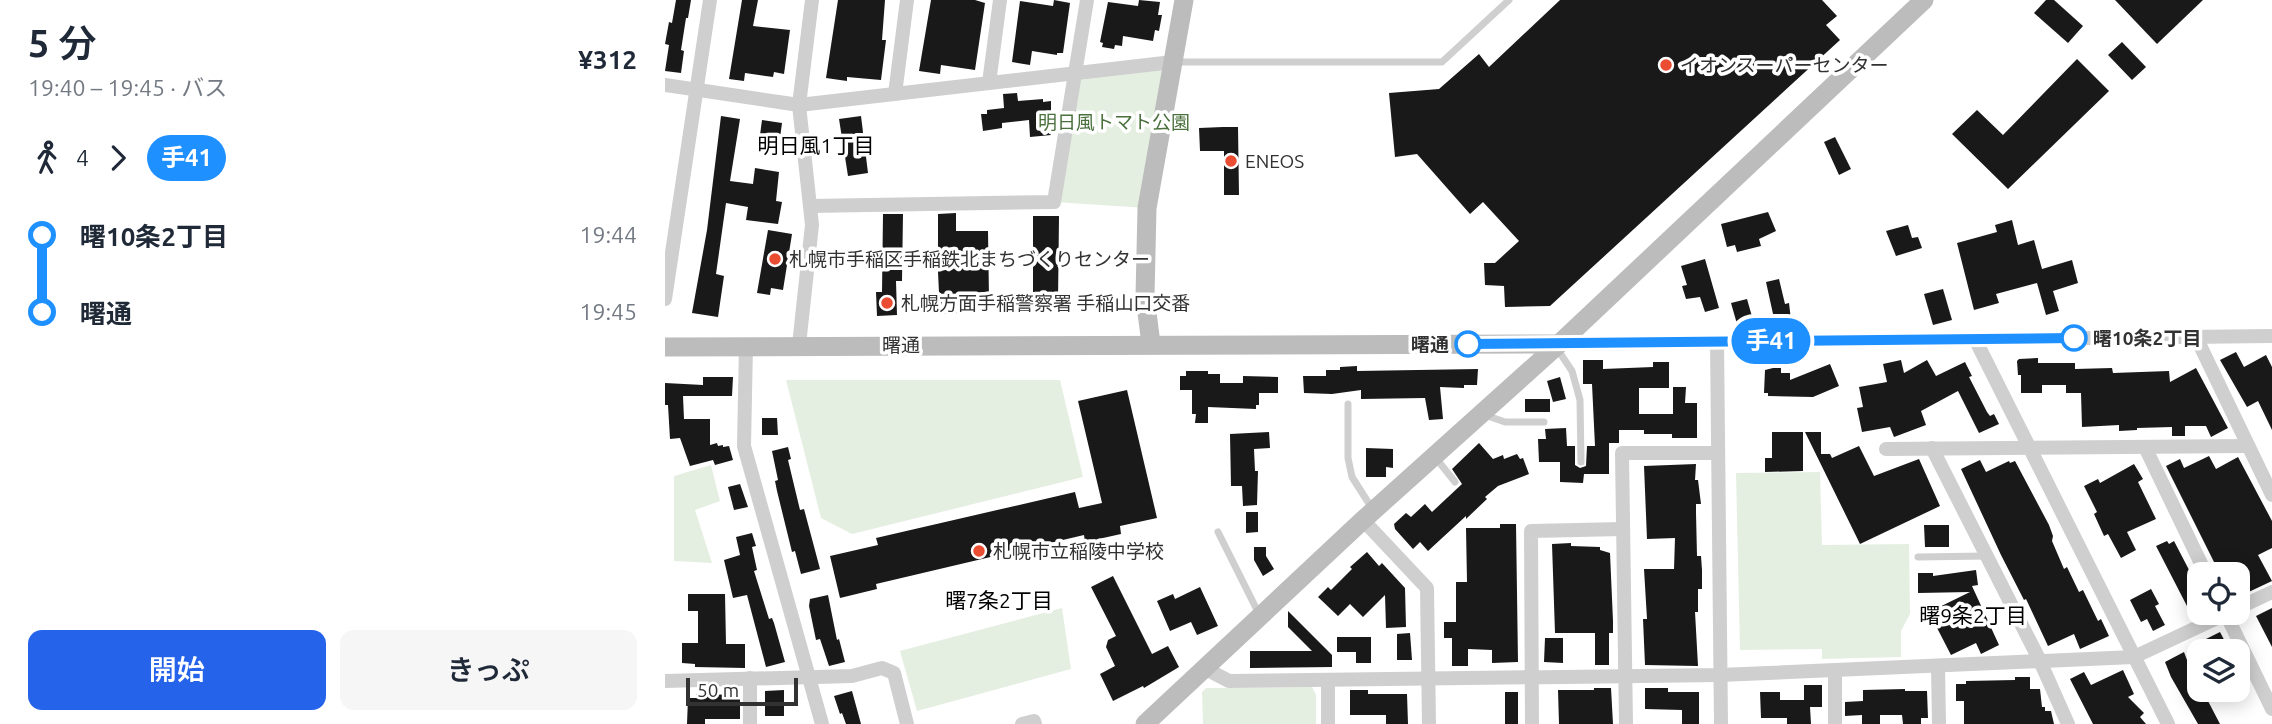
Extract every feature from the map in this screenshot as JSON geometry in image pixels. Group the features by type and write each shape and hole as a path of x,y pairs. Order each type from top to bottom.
{"street":[{"path":"665,299 668,253 710,0"},
{"path":"799,345 812,225 799,105 812,0"},
{"path":"895,94 907,0"},
{"path":"989,83 1000,0"},
{"path":"810,206 1054,202 1087,0"},
{"path":"1151,344 1145,297 1147,208 1184,0"},
{"path":"1145,724 1368,516 1557,345 1924,0"},
{"path":"665,85 799,105 1173,62"},
{"path":"1557,345 2272,336"},
{"path":"2196,337 2272,495"},
{"path":"1975,339 2168,724"},
{"path":"1717,341 1721,724"},
{"path":"746,345 744,446 822,724"},
{"name":"曙通","path":"665,347 1557,345"},
{"path":"1886,449 2248,446"},
{"path":"2145,447 2200,562"},
{"path":"1932,448 2069,724"},
{"path":"1626,724 1622,453 1718,453"},
{"path":"1368,516 1427,588 1429,724"},
{"path":"1532,724 1531,531 1623,529"},
{"path":"2250,602 2272,592"},
{"path":"1204,668 1229,681 1720,675 1938,666 2134,657 2202,625"},
{"path":"2236,625 2272,709"},
{"path":"1938,666 1939,724"},
{"path":"665,681 852,676 882,668 894,673 907,724"},
{"path":"1835,670 1835,724"},
{"path":"750,678 750,724"},
{"path":"1328,680 1328,724"},
{"path":"1022,724 1034,721 1035,724"}],"lane":[{"path":"1173,62 1442,62 1509,0"},
{"path":"1557,345 1572,370 1580,400 1581,462"},
{"path":"1348,404 1348,458 1352,477 1368,516"},
{"path":"1482,413 1505,422 1543,422"},
{"path":"1434,456 1455,482"},
{"path":"1217,532 1260,616"},
{"path":"1918,557 1987,556"}],"green space":[{"name":"明日風トマト公園","path":"1173,62 1147,208 1054,202 1075,73"},
{"path":"786,380 1060,380 1083,477 852,534 821,518"},
{"path":"711,465 720,501 695,510 712,563 674,561 674,476"},
{"path":"1820,472 1822,545 1909,544 1910,614 1901,631 1901,657 1822,659 1822,649 1740,650 1736,473"},
{"path":"1062,608 1071,669 917,711 900,651"},
{"path":"1312,687 1316,695 1316,724 1203,724 1202,692 1206,688"}],"building":[{"path":"676,0 691,0 681,50 684,51 681,73 665,71 669,45 665,44"},
{"path":"742,0 758,0 753,26 790,30 784,74 774,72 773,77 745,73 744,81 729,79"},
{"path":"838,0 885,0 882,40 886,40 881,80 847,77 847,81 826,78"},
{"path":"931,0 975,0 985,3 975,70 941,65 940,74 919,71"},
{"path":"1054,0 1070,3 1063,53 1057,55 1032,51 1030,65 1012,62 1020,1 1053,6"},
{"path":"1139,0 1160,2 1158,15 1162,15 1159,31 1155,30 1153,41 1123,36 1122,46 1115,45 1114,49 1102,47 1103,43 1100,42 1108,2 1138,6"},
{"path":"1560,0 1822,0 1837,16 1826,25 1840,40 1550,306 1505,307 1504,286 1485,285 1484,263 1495,263 1519,241 1483,202 1470,214 1417,154 1395,157 1389,93 1439,89 1479,54 1489,67"},
{"path":"2046,0 2054,0 2083,26 2068,43 2034,13"},
{"path":"2115,0 2203,0 2157,44"},
{"path":"2122,42 2146,67 2132,80 2108,55"},
{"path":"2077,59 2109,91 2008,189 1952,134 1977,110 2003,135"},
{"path":"1017,93 1018,101 1051,101 1051,135 1030,137 1029,120 1002,123 1002,128 983,131 981,114 987,114 987,110 1004,108 1003,94"},
{"path":"721,116 740,119 730,181 753,184 755,168 779,172 776,201 782,202 778,224 746,220 748,207 726,203 716,274 724,276 718,317 692,313 707,230"},
{"path":"861,116 868,173 848,176 839,119"},
{"path":"762,120 782,123 780,138 760,135"},
{"path":"1238,127 1239,195 1224,195 1224,151 1200,151 1199,128"},
{"path":"1835,137 1851,169 1839,175 1824,142"},
{"path":"1768,212 1776,231 1759,239 1761,246 1737,252 1735,245 1727,247 1721,224"},
{"path":"956,213 956,231 988,231 989,298 958,298 958,313 941,314 938,214"},
{"path":"883,214 903,214 902,281 896,281 897,315 877,316 876,292 882,292"},
{"path":"1033,216 1059,216 1058,302 1033,301"},
{"path":"2012,220 2018,245 2034,240 2042,269 2072,260 2078,283 2053,291 2059,311 2046,315 2037,283 1996,294 1999,303 1974,310 1957,243 1997,232 1995,225"},
{"path":"1908,225 1912,238 1918,237 1922,248 1896,256 1886,231"},
{"path":"768,230 792,234 783,290 771,288 770,295 757,293"},
{"path":"1705,259 1719,308 1705,312 1700,297 1686,299 1682,286 1687,285 1681,266"},
{"path":"1779,279 1785,304 1789,303 1791,320 1775,323 1766,282"},
{"path":"1943,289 1952,320 1933,325 1924,294"},
{"path":"1747,299 1753,320 1737,324 1731,303"},
{"path":"2236,352 2244,367 2266,355 2272,367 2272,430 2258,401 2247,407 2220,360"},
{"path":"2038,358 2038,363 2075,363 2075,369 2112,368 2113,373 2169,371 2170,382 2196,368 2228,428 2211,437 2206,426 2185,426 2185,436 2172,436 2172,427 2119,431 2119,425 2082,427 2081,393 2066,393 2066,385 2042,385 2042,393 2021,393 2021,375 2018,375 2017,361"},
{"path":"1583,360 1603,360 1603,369 1653,367 1653,362 1669,362 1669,388 1639,388 1639,414 1673,414 1673,387 1686,387 1685,403 1697,403 1697,438 1672,438 1672,434 1644,434 1644,430 1619,430 1619,443 1609,443 1609,474 1584,474 1583,483 1560,482 1560,462 1539,462 1538,439 1546,439 1545,429 1566,428 1567,446 1575,446 1575,465 1580,468 1586,466 1587,446 1595,446 1592,384 1583,384"},
{"path":"1901,360 1904,373 1927,360 1936,376 1965,362 1972,376 1969,377 1987,412 1990,416 1994,414 1999,424 1979,433 1958,391 1921,411 1926,425 1894,437 1890,427 1862,432 1857,408 1863,407 1859,387 1887,382 1883,364"},
{"path":"1830,364 1839,386 1813,397 1768,396 1768,393 1764,393 1765,370 1781,366 1781,373 1790,373 1790,380"},
{"path":"1357,366 1357,371 1478,369 1477,385 1464,385 1464,388 1440,387 1443,419 1429,420 1425,398 1361,399 1361,390 1332,394 1304,393 1303,376 1326,376 1326,370"},
{"path":"1186,371 1220,374 1220,383 1243,383 1243,376 1278,377 1278,393 1259,393 1259,405 1256,405 1256,409 1208,407 1208,423 1195,423 1196,414 1192,414 1192,390 1180,390 1180,376 1186,376"},
{"path":"703,377 733,377 732,396 683,396 684,419 710,419 710,445 717,443 718,446 729,446 733,460 715,465 713,460 690,466 680,438 670,439 665,383 703,385"},
{"path":"1560,377 1566,399 1553,402 1547,381"},
{"path":"1127,390 1157,518 1120,526 1121,534 1085,542 1084,535 876,584 877,589 840,598 830,556 878,545 876,538 1075,492 1079,508 1102,503 1078,401"},
{"path":"1525,399 1550,399 1550,412 1525,412"},
{"path":"762,418 777,418 778,435 762,435"},
{"path":"1269,432 1270,448 1254,449 1255,471 1258,471 1257,505 1243,506 1242,486 1231,486 1230,434"},
{"path":"1772,432 1803,432 1803,471 1765,472 1765,458 1772,458"},
{"path":"1805,432 1821,432 1821,454 1830,454 1832,458 1859,446 1874,476 1919,459 1940,506 1860,544"},
{"path":"1479,443 1493,459 1503,455 1504,459 1517,454 1520,459 1523,458 1529,474 1498,486 1466,519 1466,516 1428,551 1420,542 1413,549 1395,529 1394,524 1406,513 1411,517 1425,504 1432,512 1462,484 1452,469"},
{"path":"788,447 791,459 788,460 800,510 804,509 820,569 801,574 795,551 792,552 775,481 778,480 772,451"},
{"path":"1366,448 1393,449 1393,468 1386,467 1386,477 1366,477"},
{"path":"2209,456 2216,469 2238,457 2272,521 2272,548 2258,555 2272,581 2250,591 2250,562 2214,562 2166,466 2180,459 2184,468"},
{"path":"1980,460 1986,472 2009,461 2015,461 2049,525 2052,541 2064,569 2067,567 2079,592 2083,590 2098,621 2101,619 2109,636 2080,649 2074,634 2048,646 1961,469"},
{"path":"1696,464 1695,480 1698,480 1701,504 1696,504 1697,556 1701,556 1702,570 1702,589 1698,589 1698,612 1695,612 1698,666 1645,665 1643,619 1647,619 1644,569 1674,569 1675,538 1647,539 1644,466"},
{"path":"2134,464 2143,479 2138,482 2156,519 2127,532 2136,550 2121,558 2108,534 2104,536 2094,514 2097,512 2084,486 2098,479 2100,483"},
{"path":"740,484 748,507 734,510 728,487"},
{"path":"1246,512 1258,512 1258,532 1246,533"},
{"path":"1500,524 1516,524 1518,662 1492,663 1492,650 1468,649 1468,666 1452,666 1452,638 1444,638 1444,622 1456,622 1456,582 1467,582 1466,528 1500,528"},
{"path":"1924,525 1949,525 1949,547 1925,547"},
{"path":"752,533 756,546 752,547 757,570 754,571 769,619 772,618 774,623 785,662 766,667 747,595 733,598 724,560 740,555 736,537"},
{"path":"2174,541 2187,566 2187,606 2156,546"},
{"path":"1571,543 1571,546 1600,547 1600,550 1610,553 1613,633 1609,633 1609,665 1595,665 1595,633 1555,633 1552,544"},
{"path":"1254,547 1266,547 1266,556 1274,569 1263,576 1254,560"},
{"path":"1367,552 1379,566 1382,563 1405,588 1406,627 1386,628 1385,595 1363,617 1350,604 1338,616 1318,597 1328,587 1331,590"},
{"path":"1976,570 1978,585 1972,586 1999,645 1981,654 1976,643 1951,655 1935,624 1931,626 1925,614 1970,592 1918,593 1918,573 1933,573 1933,576"},
{"path":"1113,576 1152,654 1168,646 1179,667 1144,688 1143,686 1113,701 1100,674 1115,666 1106,647 1108,640 1116,636 1091,587"},
{"path":"1200,587 1218,626 1197,635 1191,622 1170,631 1157,601 1173,594 1175,599"},
{"path":"2151,589 2159,604 2155,606 2165,625 2153,631 2147,619 2141,622 2130,600"},
{"path":"688,594 725,594 726,644 745,644 745,668 695,667 695,664 682,663 682,643 698,643 698,611 688,611"},
{"path":"828,595 837,640 839,639 845,662 829,666 820,639 816,640 809,606 810,599"},
{"path":"2272,608 2272,647 2256,616"},
{"path":"1288,611 1332,655 1332,667 1250,668 1250,651 1312,651 1288,627"},
{"path":"2220,632 2224,639 2206,639"},
{"path":"1410,633 1412,660 1397,660 1397,634"},
{"path":"1337,637 1371,637 1371,663 1356,663 1356,652 1337,652"},
{"path":"1545,638 1563,638 1563,663 1544,662"},
{"path":"2184,652 2187,660 2187,702 2209,702 2220,724 2198,724 2165,662"},
{"path":"2123,670 2134,694 2128,697 2144,713 2140,717 2146,724 2093,724 2070,679 2084,672 2091,685"},
{"path":"2015,677 2030,677 2030,689 2040,689 2042,707 2045,707 2045,711 2051,711 2054,724 1964,724 1964,701 1956,701 1956,684 1966,684 1966,681 2015,680"},
{"path":"1804,685 1822,685 1822,707 1810,707 1811,724 1787,724 1787,718 1761,718 1760,692 1780,692 1780,700 1804,700"},
{"path":"1611,688 1613,724 1559,724 1558,690"},
{"path":"1645,688 1668,688 1668,692 1699,692 1699,724 1682,724 1682,710 1645,709"},
{"path":"784,690 784,716 765,716 765,691"},
{"path":"1350,690 1368,690 1368,694 1407,694 1408,724 1386,724 1386,715 1350,715"},
{"path":"1863,690 1927,691 1928,718 1921,718 1921,724 1903,724 1902,715 1880,715 1880,724 1862,724 1862,715 1845,716 1845,702 1863,701"},
{"path":"852,691 861,724 846,724 834,696"},
{"path":"1505,692 1518,692 1518,724 1505,724"},
{"path":"696,694 740,695 740,719 705,719 705,724 687,724 688,698 696,698"}],"bus line":[{"name":"手41","path":"1468,344 2074,338"}],"place":[{"name":"イオンスーパーセンター","path":"1666,65"},
{"name":"ENEOS","path":"1231,161"},
{"name":"札幌市手稲区手稲鉄北まちづくりセンター","path":"775,259"},
{"name":"札幌方面手稲警察署 手稲山口交番","path":"887,303"},
{"name":"曙10条2丁目","path":"2074,338"},
{"name":"曙通","path":"1468,344"},
{"name":"札幌市立稲陵中学校","path":"979,551"}],"district":[{"name":"明日風1丁目","path":"816,145"},
{"name":"曙7条2丁目","path":"999,600"},
{"name":"曙9条2丁目","path":"1973,615"}]}
